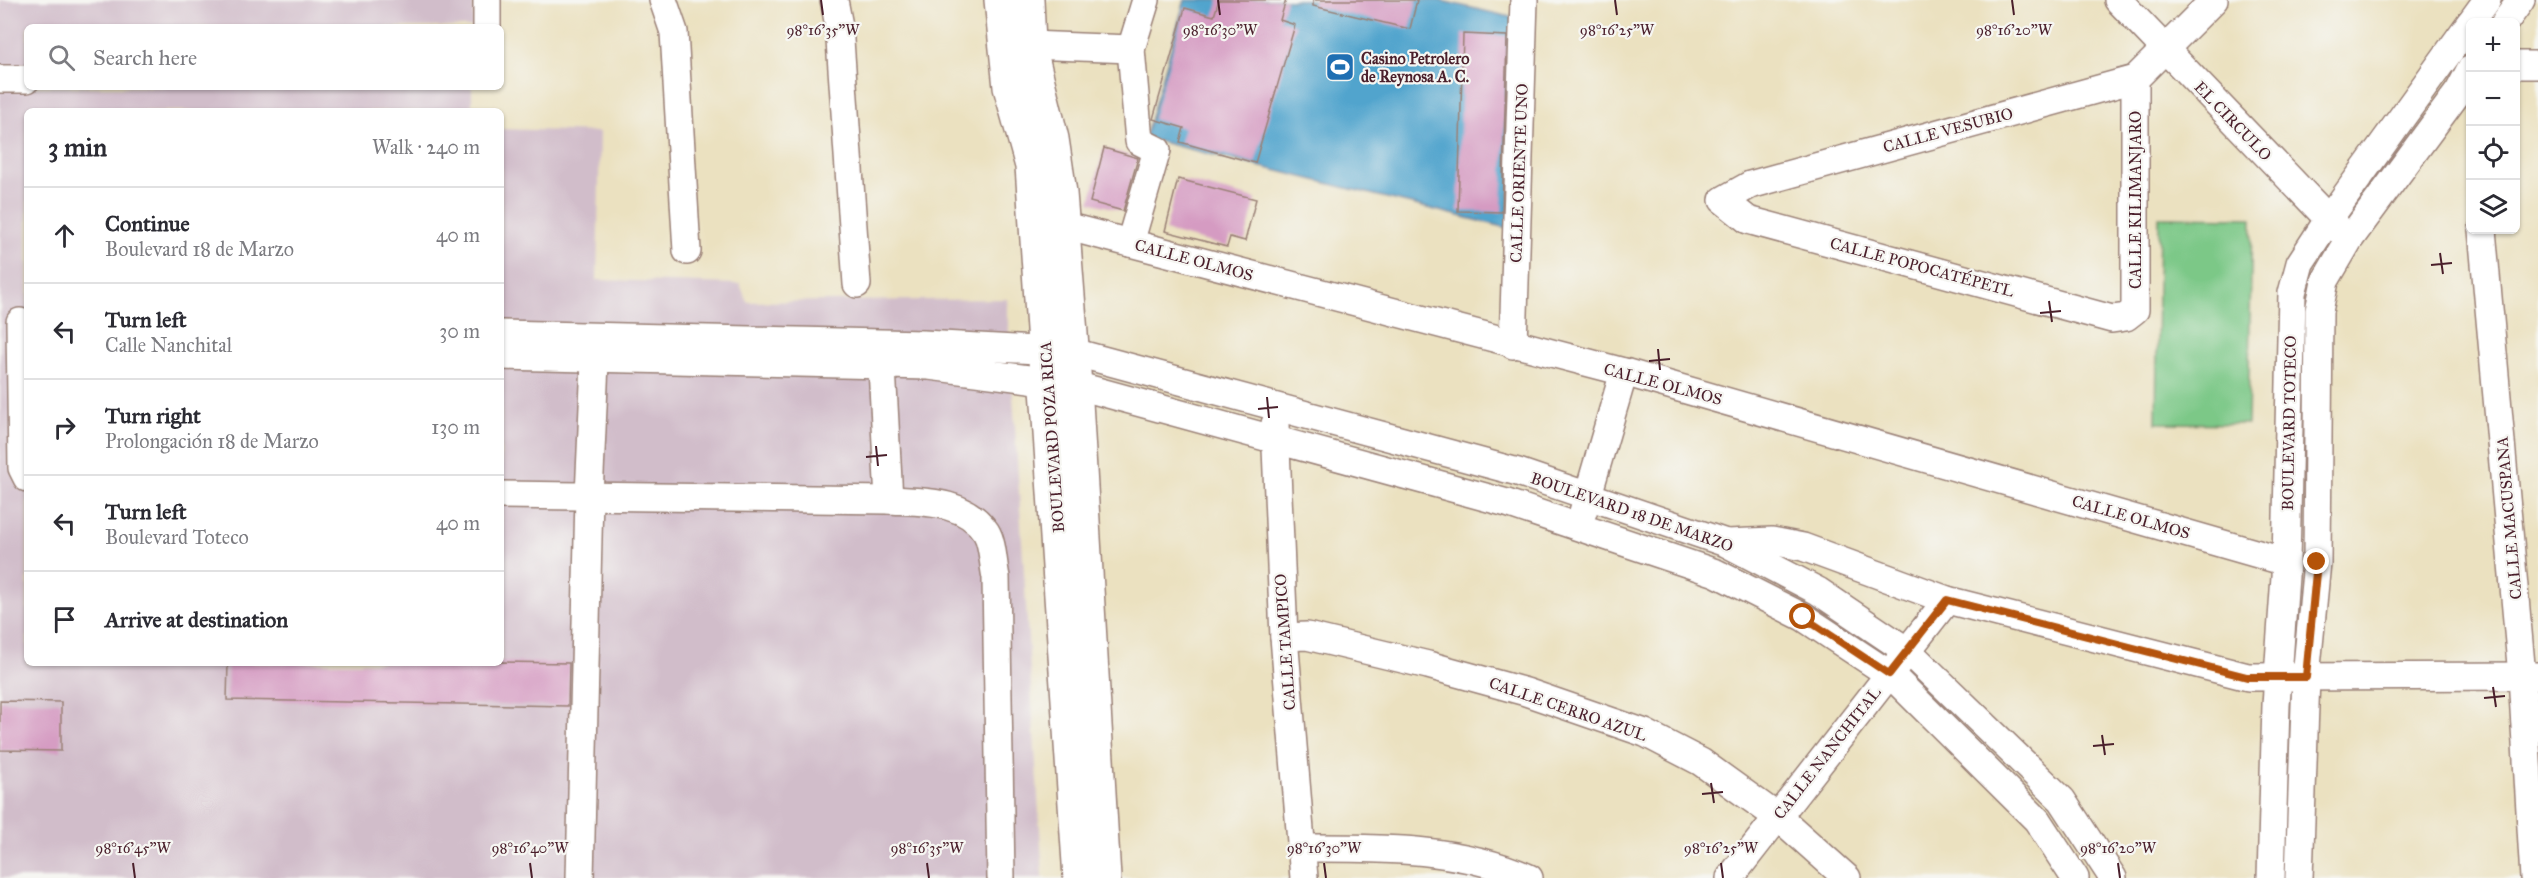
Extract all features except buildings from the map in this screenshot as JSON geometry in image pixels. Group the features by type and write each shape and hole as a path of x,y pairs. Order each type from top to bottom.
{"main road":[{"name":"BOULEVARD POZA RICA","path":"1001,0 1010,87 1049,225"},
{"name":"BOULEVARD POZA RICA","path":"1027,0 1029,45 1056,160 1049,225 1104,878"},
{"name":"BOULEVARD POZA RICA","path":"1060,368 1080,878"}],"street":[{"path":"487,0 487,24"},
{"path":"663,0 674,32 687,251"},
{"path":"834,0 839,26 857,284"},
{"path":"1130,243 1157,150 1139,141 1131,49 1146,0"},
{"name":"CALLE ORIENTE UNO","path":"1513,345 1524,0"},
{"name":"EL CIRCULO","path":"2118,0 2349,240"},
{"path":"2135,79 2214,0"},
{"name":"BOULEVARD TOTECO","path":"2474,18 2487,0"},
{"path":"2508,18 2521,0"},
{"name":"BOULEVARD TOTECO","path":"2271,878 2276,705 2286,562 2292,293 2300,263 2328,220 2451,63 2466,33"},
{"path":"1029,45 1131,49"},
{"path":"2451,63 2466,89"},
{"path":"2520,64 2538,65"},
{"path":"0,79 24,79"},
{"name":"CALLE VESUBIO","path":"1723,200 1750,185 2135,79"},
{"name":"CALLE KILIMANJARO","path":"2126,317 2135,310 2135,79"},
{"name":"BOULEVARD TOTECO","path":"2299,878 2306,677 2317,562 2319,312 2325,281 2349,240 2466,92"},
{"name":"CALLE POPOCATÉPETL","path":"1723,200 1748,219 2112,319 2126,317"},
{"name":"CALLE OLMOS","path":"1049,225 1130,243 1513,345 1624,372 2286,562"},
{"name":"CALLE MACUSPANA","path":"2482,234 2530,676 2534,878"},
{"path":"16,334 24,472"},
{"path":"504,334 595,347 881,354 1060,368"},
{"path":"504,356 595,347"},
{"path":"580,878 595,347"},
{"path":"881,354 889,500"},
{"name":"BOULEVARD 18 DE MARZO","path":"1060,368 1275,406 1518,472 1726,543 1818,591 1907,651 2062,800 2113,878"},
{"name":"BOULEVARD 18 DE MARZO","path":"1060,368 1275,440 1508,503 1716,573 1803,617 1889,674 2037,820 2075,878"},
{"path":"1578,526 1589,496 1624,372"},
{"name":"CALLE TAMPICO","path":"1275,406 1284,637 1304,878"},
{"path":"504,495 889,500 939,503 966,512 987,533 996,578 1000,878"},
{"path":"1726,543 1772,541 1803,547 1947,600 2247,677 2530,676"},
{"name":"CALLE NANCHITAL","path":"1730,878 1947,600"},
{"name":"CALLE CERRO AZUL","path":"1284,637 1307,636 1428,665 1526,692 1645,733 1701,762 1777,817 1848,878"},
{"path":"1300,848 1445,853 1493,864 1529,878"}],"shaded area":[{"path":"0,0 474,0 473,24 24,24 24,90 472,90 472,108 24,108 24,666 504,666 504,129 600,132 597,280 740,284 747,302 1007,299 1043,878 0,878"}],"green space":[{"path":"2159,217 2252,218 2248,424 2156,423"}],"water":[{"name":"Casino Petrolero de Reynosa A. C.","path":"1185,0 1438,0 1519,19 1508,228 1145,138"}],"place":[{"name":"Casino Petrolero de Reynosa A. C.","path":"1340,67"}],"route":[{"path":"1803,617 1889,674 1947,600 2247,677 2306,677 2317,562"}]}
